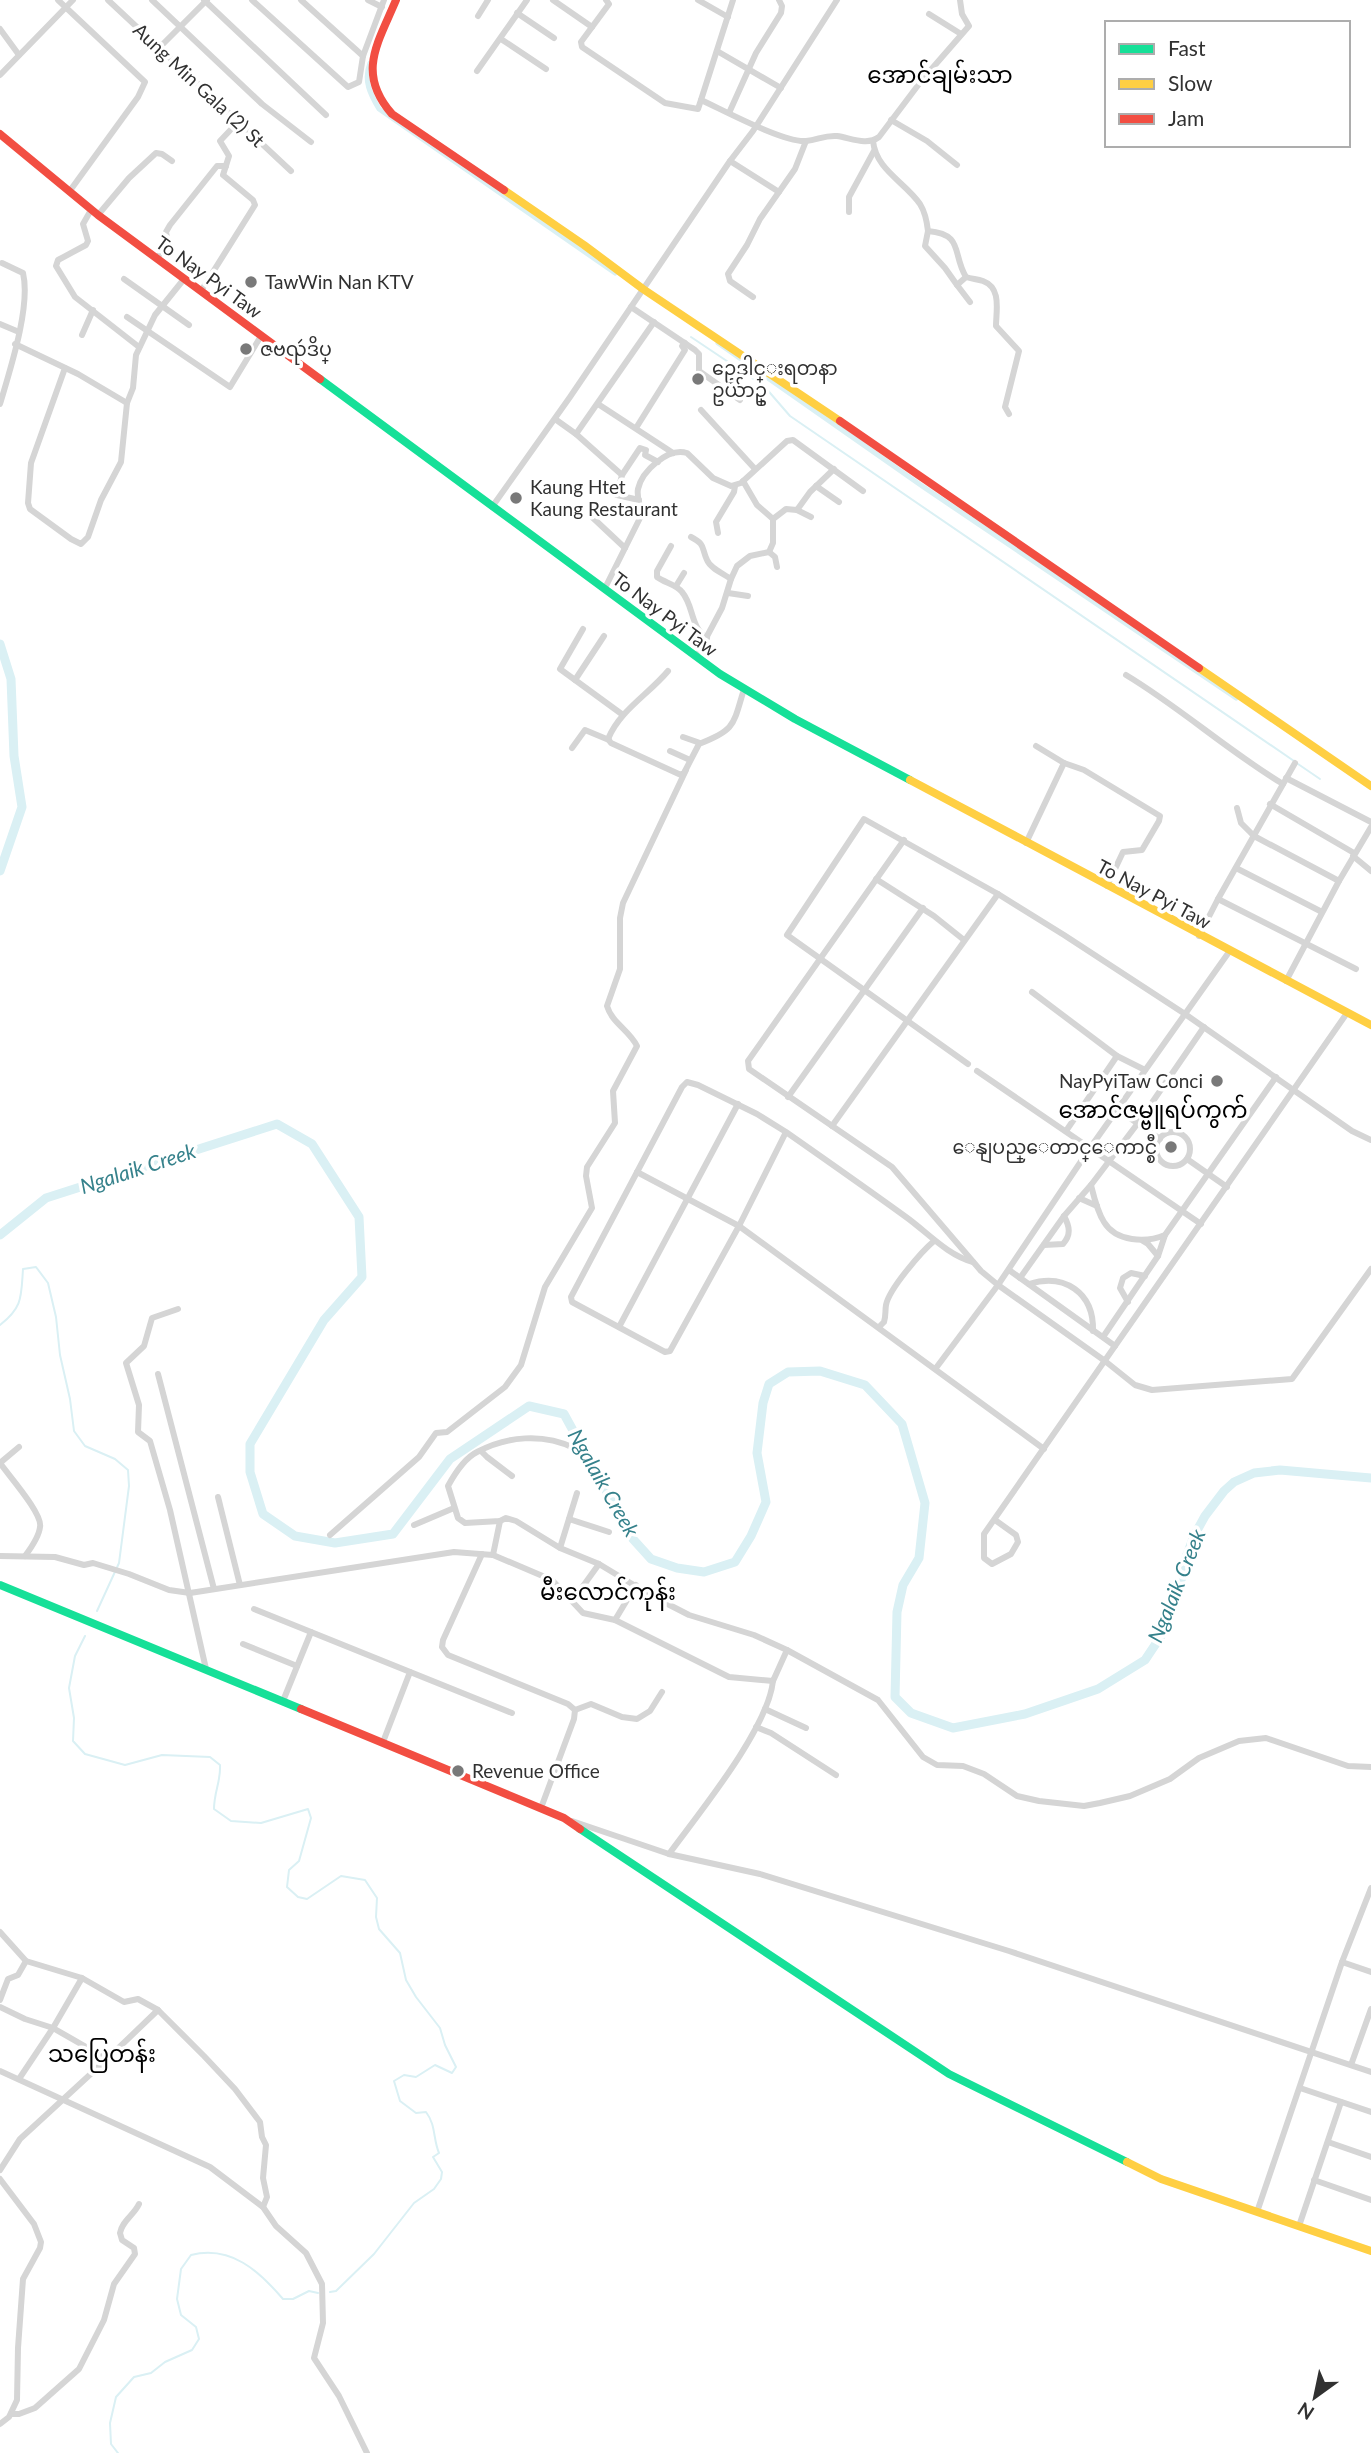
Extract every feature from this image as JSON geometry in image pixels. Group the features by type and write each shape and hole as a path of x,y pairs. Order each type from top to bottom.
{"street":[{"path":"58,0 145,82 138,97 69,192"},
{"path":"0,75 73,0"},
{"name":"Aung Min Gala (2) St","path":"108,0 291,171"},
{"path":"152,0 262,104 312,142"},
{"path":"159,48 206,0 326,115"},
{"path":"252,0 348,87 359,82 363,56 383,4 368,0"},
{"path":"301,0 363,56"},
{"path":"396,0 371,68 372,86 385,108 584,245 642,291 758,365 1371,786"},
{"path":"478,16 488,0"},
{"path":"477,71 527,0"},
{"path":"553,0 592,27"},
{"path":"606,0 609,4 580,46 668,105 698,109 733,0"},
{"path":"698,0 728,17"},
{"path":"729,113 748,67 781,12 779,0"},
{"path":"492,507 756,126 836,0"},
{"path":"960,0 962,14 969,26 873,141 874,150 883,165 922,206 929,231 925,246 970,302"},
{"path":"517,13 554,38"},
{"path":"929,14 961,34"},
{"path":"0,29 19,55"},
{"path":"500,38 546,69"},
{"path":"717,51 781,88"},
{"path":"701,100 773,133 806,141 826,136 873,141"},
{"path":"891,120 931,144 957,165"},
{"path":"201,291 255,205 253,200 223,175 229,156 220,141 238,121"},
{"name":"To Nay Pyi Taw","path":"0,134 94,213 744,690 1371,1026"},
{"path":"753,297 730,281 729,274 760,219 795,169 806,141"},
{"path":"849,212 849,197 874,150"},
{"path":"139,347 75,297 55,263 86,245 88,241 83,224 156,153 172,161"},
{"path":"730,161 779,192"},
{"path":"156,258 167,244 166,232 170,225 217,166 226,166"},
{"path":"929,231 948,236 954,241 966,277 984,281 991,288 998,303 996,326 1018,351 1005,407 1009,414"},
{"path":"0,404 24,302 24,274 2,263"},
{"path":"957,285 966,277"},
{"path":"124,279 189,325"},
{"path":"65,368 31,463 28,503 30,509 81,544 88,537 101,500 121,462 127,403 133,388 139,347 162,306 184,279"},
{"path":"631,307 685,342 699,354 699,371 740,400"},
{"path":"82,335 93,310"},
{"path":"127,317 230,387 261,336"},
{"path":"576,434 654,322"},
{"path":"0,324 19,332"},
{"path":"636,428 685,351 682,346 685,342"},
{"path":"15,344 127,403"},
{"path":"598,404 654,438 673,453"},
{"path":"701,410 755,469"},
{"path":"555,419 622,475"},
{"path":"605,588 641,516 638,493 640,486 658,462 673,453 687,453 713,478 728,486 735,486 791,440 863,491"},
{"path":"617,495 622,475 641,447 646,450 645,455 658,462"},
{"path":"797,510 834,469"},
{"path":"743,481 757,505 773,519 773,543 769,552"},
{"path":"718,533 716,522 735,486"},
{"path":"816,486 839,502"},
{"path":"598,488 639,500"},
{"path":"773,519 786,509 797,510 811,517"},
{"path":"592,517 625,548"},
{"path":"691,537 699,541 704,548 709,564 731,579"},
{"path":"671,546 656,574 664,582 676,586 685,596 698,630 707,638"},
{"path":"696,657 728,593 731,579 740,561 758,553 769,552 775,557 777,567"},
{"path":"676,586 684,573"},
{"path":"728,593 748,596"},
{"path":"583,629 559,667 623,715"},
{"path":"575,680 604,636"},
{"path":"609,740 623,715 656,686 668,671"},
{"path":"1126,676 1166,699 1238,755 1371,824 1286,982"},
{"path":"683,737 700,743 719,738 732,724 744,690"},
{"path":"572,748 585,730 681,775 686,770"},
{"path":"330,1535 419,1457 436,1433 447,1432 505,1387 522,1365 545,1287 592,1208 587,1167 615,1123 614,1091 637,1046 633,1038 615,1021 607,1006 620,969 620,918 623,903 700,743"},
{"path":"1035,746 1064,763 1084,770 1160,816 1142,850 1123,852 1107,886"},
{"path":"670,751 690,760"},
{"path":"1026,843 1064,763"},
{"path":"1199,936 1295,763"},
{"path":"1270,804 1354,855 1371,871"},
{"path":"1237,808 1241,823 1254,836 1339,881"},
{"path":"968,1064 789,938 787,933 864,819 998,894 1185,1014 1352,1131 1371,1140"},
{"path":"904,840 747,1063 749,1069 892,1167 973,1262 998,1285 1135,1385 1152,1390 1292,1379 1371,1269"},
{"path":"1236,868 1322,912"},
{"path":"876,879 923,908 964,940"},
{"path":"832,1126 998,894"},
{"path":"1218,899 1356,970"},
{"path":"789,1097 923,908"},
{"path":"936,1368 1009,1270 1090,1148 1229,952"},
{"path":"1032,992 1117,1056 1145,1070"},
{"path":"995,1520 1016,1535 1018,1542 1011,1554 992,1564 984,1558 983,1537 1347,1013"},
{"path":"1020,1278 1079,1198 1111,1161 1204,1027"},
{"path":"1066,1131 1117,1056"},
{"path":"977,1071 1201,1224"},
{"path":"1103,1338 1146,1276 1158,1256 1165,1235 1276,1077"},
{"path":"786,1132 670,1352 665,1352 572,1303 571,1300 637,1172 687,1082 738,1104 786,1132 909,1219 934,1241 973,1262"},
{"path":"619,1328 738,1104"},
{"path":"1117,1109 1160,1139"},
{"path":"1170,1132 1182,1134 1191,1147 1188,1159 1172,1166 1161,1161 1156,1150 1160,1139 1170,1132"},
{"path":"1188,1159 1227,1187"},
{"path":"637,1172 738,1226 1044,1449"},
{"path":"1091,1185 1105,1225 1121,1236 1143,1241 1158,1256"},
{"path":"1079,1198 1097,1206"},
{"path":"1044,1245 1063,1244 1068,1239 1065,1216"},
{"path":"1143,1241 1165,1235"},
{"path":"878,1327 884,1322 887,1302 920,1253 934,1241"},
{"path":"1009,1270 1115,1346"},
{"path":"1128,1302 1120,1288 1123,1278 1131,1273 1146,1276"},
{"path":"1029,1284 1042,1280 1065,1283 1088,1301 1093,1331"},
{"path":"178,1309 152,1318 144,1346 126,1363 139,1405 138,1432 150,1441 190,1593 206,1669"},
{"path":"158,1374 214,1589"},
{"path":"574,1448 563,1443 527,1437 476,1452 462,1465 448,1486 458,1518 465,1523 500,1521 506,1518 516,1521 561,1548 599,1564 690,1615 754,1635 788,1650 878,1700 923,1757 937,1765 963,1766 984,1774 1017,1796 1084,1806 1130,1796 1170,1779 1199,1758 1239,1741 1266,1738 1348,1766 1371,1767"},
{"path":"19,1447 0,1463 29,1500 40,1520 39,1530 25,1556"},
{"path":"481,1451 512,1476"},
{"path":"561,1548 577,1493"},
{"path":"218,1497 240,1585"},
{"path":"414,1525 454,1508"},
{"path":"569,1519 608,1532"},
{"path":"493,1555 500,1521"},
{"path":"0,1556 55,1557 84,1564 93,1563 169,1590 190,1593 454,1552 493,1555 552,1580 583,1613 615,1620 729,1677 772,1681"},
{"path":"482,1554 442,1647 448,1655 568,1704 575,1710"},
{"path":"573,1600 599,1564"},
{"path":"0,1585 564,1818 669,1854 773,1878 1009,1951 1371,2072"},
{"path":"615,1620 636,1585"},
{"path":"254,1609 512,1713"},
{"path":"283,1701 311,1632"},
{"path":"243,1644 297,1666"},
{"path":"669,1854 717,1788 756,1727 771,1697 772,1681 788,1650"},
{"path":"383,1742 410,1672"},
{"path":"575,1710 591,1704 622,1717 636,1719 650,1711 662,1692"},
{"path":"765,1709 806,1728"},
{"path":"541,1808 575,1710"},
{"path":"756,1727 771,1733 836,1775"},
{"path":"564,1818 949,2074 1161,2179 1371,2251"},
{"path":"1257,2212 1342,1962 1371,1888"},
{"path":"0,1932 26,1961 82,1978 124,2002 138,1999 158,2010 235,2088 260,2122 266,2145 263,2178 267,2197 263,2207"},
{"path":"0,2000 8,1979 18,1975 26,1961"},
{"path":"1342,1962 1371,1972"},
{"path":"19,2079 82,1978"},
{"path":"0,2007 53,2028 107,2059"},
{"path":"0,2169 20,2139 158,2010"},
{"path":"1351,2066 1370,2014"},
{"path":"0,2071 210,2167 263,2207 276,2226 306,2253 322,2284 323,2323 314,2358 338,2396 367,2453"},
{"path":"1300,2088 1371,2112"},
{"path":"1299,2226 1341,2102"},
{"path":"1328,2142 1371,2157"},
{"path":"0,2179 34,2224 41,2242 23,2279 17,2400 11,2414 0,2424"},
{"path":"1314,2180 1371,2200"},
{"path":"11,2414 28,2411 43,2403 83,2364 104,2320 114,2284 135,2255 134,2248 122,2240 120,2233 123,2224 133,2216 139,2204"}],"waterway":[{"path":"370,63 368,87 379,109 615,273"},
{"path":"691,337 764,386 790,416 1294,761"},
{"path":"718,343 922,486 1236,698"},
{"name":"Ngalaik Creek","path":"0,644 11,679 14,756 22,807 0,871"},
{"path":"1298,764 1320,779"},
{"name":"Ngalaik Creek","path":"0,1235 46,1198 277,1124 312,1144 359,1217 362,1277 324,1320 250,1444 250,1472 263,1514 295,1536 335,1543 393,1534 450,1459 529,1406 564,1414 632,1538 651,1559 677,1568 704,1572 735,1562 751,1536 766,1502 757,1453 763,1403 769,1384 788,1372 820,1371 865,1385 902,1424 925,1503 919,1558 903,1585 897,1612 895,1697 911,1713 953,1728 1025,1714 1098,1689 1145,1660 1161,1636 1179,1591 1185,1560 1194,1536 1205,1516 1234,1482 1254,1473 1280,1470 1371,1478"},
{"path":"0,1325 17,1307 23,1269 36,1267 48,1283 56,1317 74,1431 85,1446 115,1459 128,1470 129,1486 119,1563 97,1611"},
{"path":"85,1636 75,1656 69,1688 74,1718 73,1741 85,1754 125,1765 162,1755 210,1757 220,1765 214,1809 231,1821 261,1823 308,1809 311,1818 299,1861 289,1870 287,1887 298,1897 307,1899 341,1876 365,1880 377,1898 376,1917 379,1929 400,1953 406,1980 440,2028 456,2067 452,2073 435,2065 416,2077 404,2075 394,2081 400,2101 416,2113 426,2112 429,2117 439,2153 433,2157 442,2172 441,2179 434,2189 414,2203 374,2254 336,2291 330,2292"},
{"path":"118,2453 111,2444 110,2423 116,2397 134,2377 151,2373 165,2362 192,2350 199,2339 196,2327 181,2315 177,2299 181,2269 191,2255 205,2253 231,2257 254,2270 283,2299 293,2299 309,2291 318,2293"}],"traffic: fast":[{"path":"320,379 720,674 795,719 910,780"},
{"path":"0,1585 301,1709"},
{"path":"580,1829 949,2074 1127,2162"}],"traffic: slow":[{"path":"504,190 643,289 840,421"},
{"path":"1199,668 1371,786"},
{"path":"910,780 1371,1025"},
{"path":"1127,2162 1161,2179 1371,2251"}],"traffic: jam":[{"path":"396,0 377,44 374,58 375,85 381,99 392,114 504,190"},
{"path":"0,134 98,215 320,379"},
{"path":"840,421 1199,668"},
{"path":"301,1709 564,1818 580,1829"}],"place":[{"name":"TawWin Nan KTV","path":"251,282"},
{"name":"ဇဗၺဴဒိပ္","path":"246,349"},
{"name":"ဥေဒါင္းရတနာ ဥယ်ာဥ္","path":"698,379"},
{"name":"Kaung Htet Kaung Restaurant","path":"516,498"},
{"name":"NayPyiTaw Conci","path":"1217,1081"},
{"name":"ေနျပည္ေတာင္ေကာင္စီ","path":"1171,1147"},
{"name":"Revenue Office","path":"458,1771"}],"district":[{"name":"အောင်ချမ်းသာ","path":"940,75"},
{"name":"အောင်ဇမ္ဗူရပ်ကွက်","path":"1153,1110"},
{"name":"မီးလောင်ကုန်း","path":"608,1592"},
{"name":"သပြေတန်း","path":"102,2054"}]}
